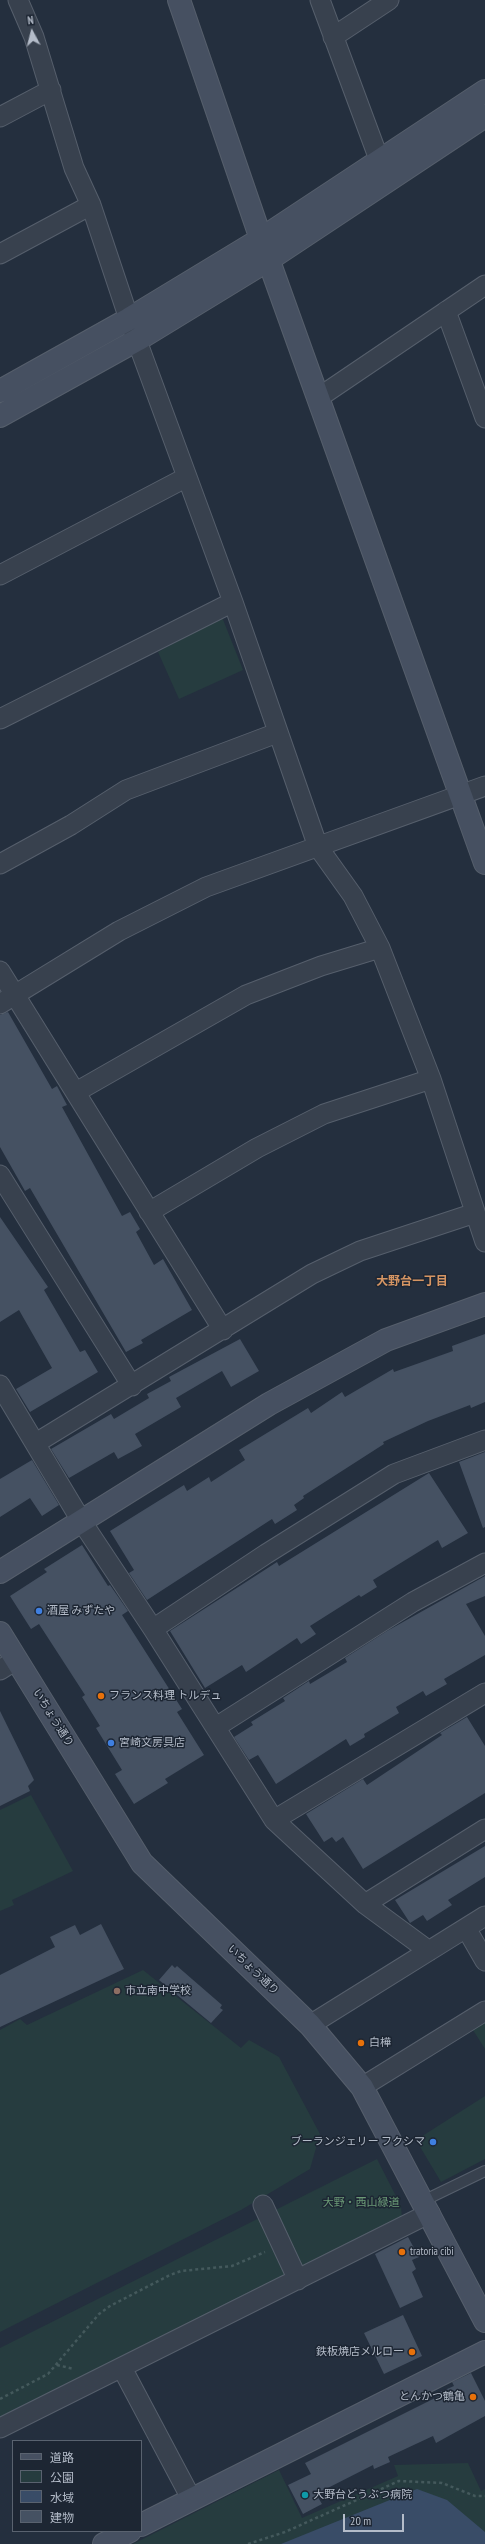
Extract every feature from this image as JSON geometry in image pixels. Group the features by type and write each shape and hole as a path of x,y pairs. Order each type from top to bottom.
{"street":[{"path":"18,0 34,37 74,168 91,205 129,319 233,602 277,734 318,847 353,896 380,948 431,1079 485,1242"},
{"path":"179,0 268,260 462,795 485,863"},
{"path":"320,0 380,162"},
{"path":"333,37 389,0"},
{"path":"0,116 50,90"},
{"path":"0,391 129,319 261,240 485,91"},
{"path":"0,416 137,340 268,260 485,116"},
{"path":"0,254 91,205"},
{"path":"318,398 485,285"},
{"path":"446,311 485,418"},
{"path":"0,575 187,477"},
{"path":"0,719 233,602"},
{"path":"0,864 71,825 126,790 277,734"},
{"path":"7,999 119,931 206,887 485,786"},
{"path":"76,1092 246,995 321,966 380,948"},
{"path":"0,971 7,999 76,1092 223,1330"},
{"path":"149,1212 257,1148 324,1114 431,1079"},
{"path":"0,1175 132,1386"},
{"path":"36,1443 132,1386 312,1274 360,1251 475,1213"},
{"path":"0,1572 269,1404 386,1340 485,1304"},
{"path":"0,1385 82,1522 153,1629 274,1820 365,1904 429,1951"},
{"path":"153,1629 266,1554 394,1474 485,1440"},
{"path":"216,1727 413,1602 485,1563"},
{"name":"いちょう通り","path":"0,1633 8,1665 142,1863 310,2025 362,2087 427,2207 485,2321"},
{"path":"274,1820 485,1694"},
{"path":"365,1904 485,1829"},
{"path":"310,2025 485,1916"},
{"path":"466,1928 485,1961"},
{"path":"362,2087 485,2011"},
{"path":"263,2205 298,2280"},
{"path":"0,2428 298,2280 427,2207"},
{"path":"142,2525 485,2352"},
{"path":"122,2368 192,2500"},
{"path":"104,2544 128,2532"}],"lane":[{"path":"427,2207 485,2171"}],"path":[{"path":"0,2399 48,2374 99,2314 110,2306 170,2274 181,2271 232,2266 281,2244"},
{"path":"248,2544 284,2532 399,2481 442,2483 475,2496 485,2496"}],"green space":[{"path":"222,617 243,670 179,699 158,652"},
{"path":"31,1795 73,1871 12,1900 14,1905 0,1911 0,1810"},
{"name":"市立南中学校","path":"143,1970 241,2048 249,2040 279,2057 320,2134 310,2169 241,2210 0,2332 0,2030 20,2019 27,2025"},
{"path":"485,2021 485,2049 473,2030"},
{"path":"485,2096 485,2159 441,2182 416,2140"},
{"name":"大野・西山緑道","path":"377,2159 401,2206 402,2219 0,2417 0,2348"},
{"path":"468,2463 481,2491 485,2489 485,2544 133,2544 279,2470 302,2518 398,2476 394,2465"}],"water":[{"path":"417,2489 447,2500 485,2532 485,2544 281,2544"}],"building":[{"path":"8,1012 52,1089 57,1086 67,1105 62,1107 122,1216 130,1212 140,1229 136,1232 154,1265 163,1259 192,1310 141,1340 143,1343 126,1352 30,1188 25,1191 0,1147 0,1015"},
{"path":"0,1217 48,1287 44,1290 80,1352 85,1350 98,1372 30,1412 16,1389 52,1368 19,1310 0,1322"},
{"path":"485,1334 485,1402 471,1408 470,1405 428,1421 383,1442 384,1444 303,1496 304,1498 294,1505 297,1510 275,1524 272,1519 147,1600 129,1573 134,1570 110,1531 184,1485 187,1491 209,1477 211,1482 245,1460 239,1450 308,1408 311,1413 342,1392 345,1397 393,1369 394,1372 453,1351 452,1346"},
{"path":"240,1339 259,1371 231,1387 222,1371 176,1398 181,1407 135,1434 142,1446 118,1459 114,1452 69,1478 51,1449 111,1414 114,1419 149,1398 147,1394 171,1381 169,1377"},
{"path":"485,1452 485,1527 483,1528 459,1462"},
{"path":"32,1460 59,1505 42,1516 30,1498 0,1517 0,1479"},
{"path":"429,1473 468,1533 442,1548 438,1540 373,1580 377,1587 361,1597 359,1595 310,1626 316,1634 301,1644 297,1638 246,1672 242,1665 205,1688 170,1631 277,1562 279,1566"},
{"path":"82,1545 108,1586 110,1585 128,1611 122,1615 182,1709 177,1712 204,1755 165,1779 168,1783 134,1804 115,1774 122,1770 96,1728 100,1726 82,1697 85,1695 39,1624 31,1629 10,1596 47,1572 44,1569"},
{"path":"485,1576 485,1596 466,1604 485,1636 485,1655 444,1679 447,1684 426,1696 423,1691 396,1707 399,1713 364,1734 365,1737 350,1746 346,1739 276,1784 258,1755 249,1760 234,1737 253,1725 251,1722 285,1701 283,1698 309,1681 310,1684 347,1662 345,1658 387,1631"},
{"path":"0,1711 34,1780 28,1786 30,1791 0,1806"},
{"path":"467,1717 485,1746 485,1793 363,1869 343,1837 336,1842 332,1837 324,1842 306,1814 363,1779 367,1785 442,1735 440,1733"},
{"path":"485,1846 485,1877 448,1900 452,1905 427,1921 423,1915 410,1923 395,1900"},
{"path":"101,1924 124,1969 0,2027 0,1975 55,1947 50,1937 75,1925 80,1935"},
{"path":"172,1965 175,1968 177,1966 222,2005 220,2008 223,2010 211,2023 159,1980"},
{"path":"408,2237 419,2257 412,2260 416,2269 412,2272 423,2297 400,2308 375,2254"},
{"path":"403,2315 422,2356 384,2374 364,2333"},
{"path":"471,2373 485,2401 485,2416 436,2443 433,2436 388,2457 390,2462 374,2469 373,2465 316,2494 322,2504 303,2514 288,2485 311,2474 305,2463 441,2395 440,2392 454,2386 452,2382"}],"place":[{"name":"酒屋 みずたや","path":"39,1611"},
{"name":"フランス料理 トルデュ","path":"101,1696"},
{"name":"宮崎文房具店","path":"111,1743"},
{"name":"市立南中学校","path":"117,1991"},
{"name":"白樺","path":"361,2043"},
{"name":"ブーランジェリー フクシマ","path":"433,2142"},
{"name":"tratoria cibi","path":"402,2252"},
{"name":"鉄板焼店メルロー","path":"412,2352"},
{"name":"とんかつ鶴亀","path":"473,2397"},
{"name":"大野台どうぶつ病院","path":"305,2495"}],"district":[{"name":"大野台一丁目","path":"412,1282"}]}
